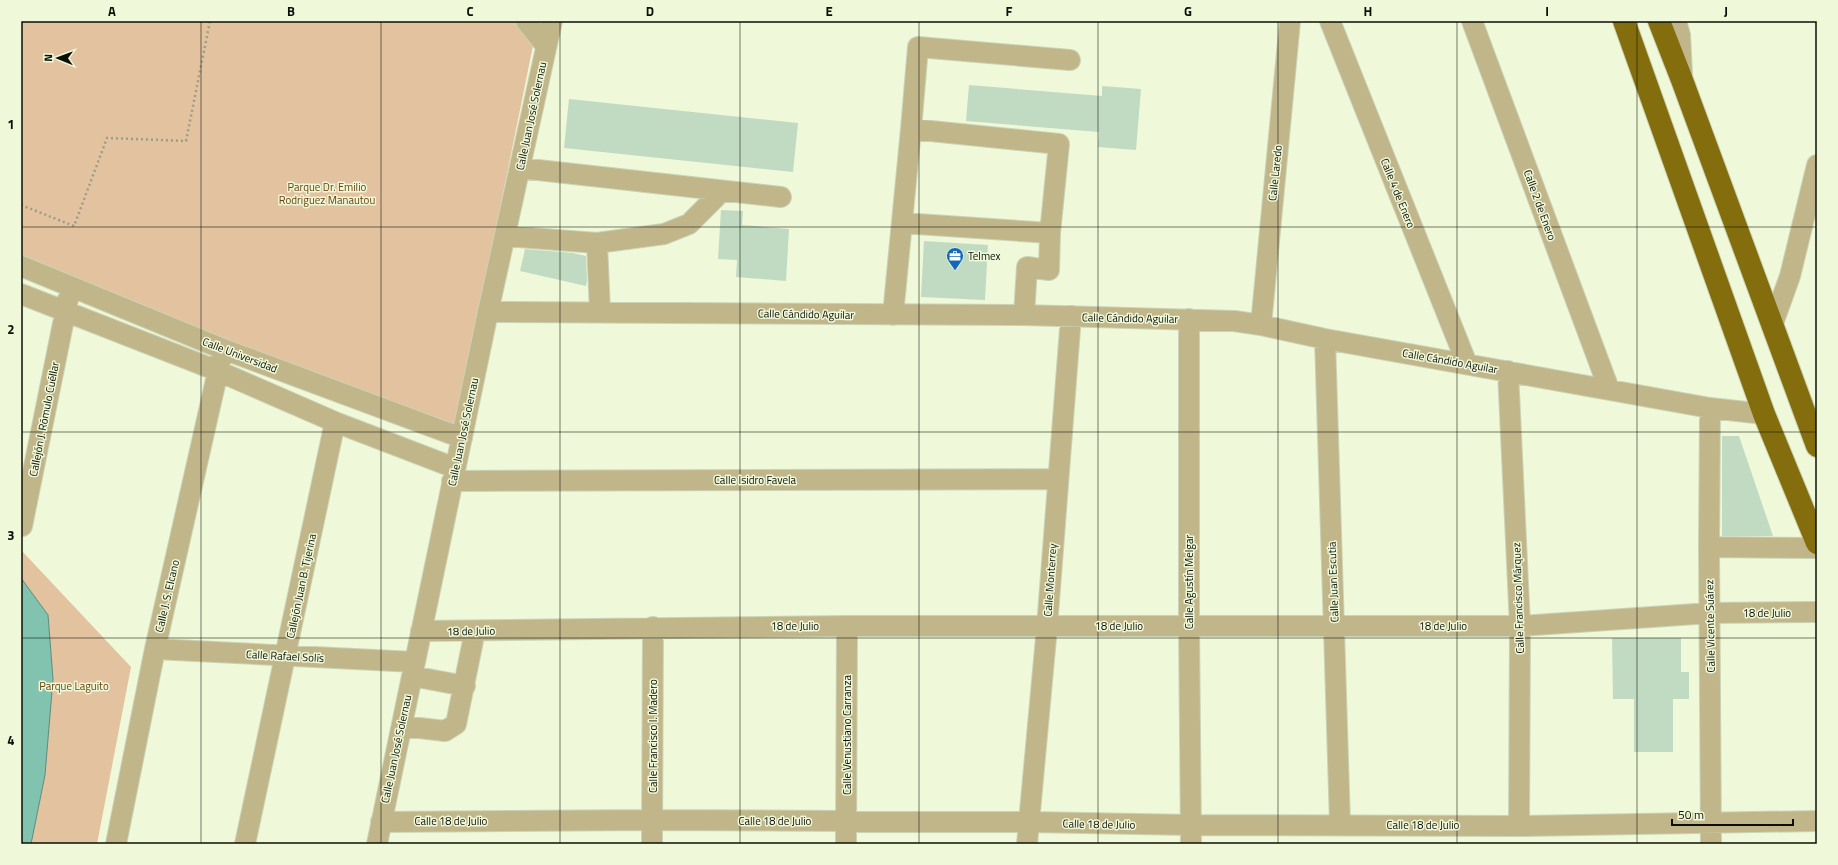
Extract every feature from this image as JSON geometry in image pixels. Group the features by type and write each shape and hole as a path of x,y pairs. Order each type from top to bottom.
{"highway":[{"path":"1624,21 1764,414 1817,543"},
{"path":"1659,21 1814,435"}],"street":[{"path":"526,21 546,46"},
{"name":"Calle Juan José Solernau","path":"376,844 488,312 552,21"},
{"name":"Calle Laredo","path":"1260,325 1290,21"},
{"name":"Calle 4 de Enero","path":"1330,21 1467,364"},
{"name":"Calle 2 de Enero","path":"1472,21 1609,389"},
{"path":"1679,26 1682,80"},
{"path":"893,315 918,47 1070,60"},
{"path":"911,129 1059,144 1050,233 1049,270 1027,266 1024,315"},
{"path":"520,168 722,192 781,197"},
{"path":"1772,326 1790,276 1817,169"},
{"path":"505,236 597,243 664,234 689,224 722,192"},
{"path":"902,223 1050,233"},
{"path":"597,243 600,312"},
{"name":"Calle Universidad","path":"21,266 223,349 462,438"},
{"name":"Callejón J. Rómulo Cuéllar","path":"22,526 71,287"},
{"name":"Calle Universidad","path":"21,294 218,371 454,474"},
{"name":"Calle Cándido Aguilar","path":"488,312 1024,315 1234,321 1325,339 1710,408 1764,414"},
{"name":"Calle Monterrey","path":"1027,844 1047,627 1071,316"},
{"name":"Calle Agustín Melgar","path":"1189,320 1191,835"},
{"name":"Calle Juan Escutia","path":"1325,339 1340,824"},
{"name":"Calle J. S. Elcano","path":"116,844 155,649 223,349"},
{"name":"Calle Francisco Márquez","path":"1508,371 1520,626 1519,826"},
{"name":"Calle Vicente Suárez","path":"1710,408 1709,547 1711,844"},
{"name":"Callejón Juan B. Tijerina","path":"245,844 335,422"},
{"name":"Calle Isidro Favela","path":"454,474 1058,479"},
{"path":"1709,547 1817,548"},
{"name":"18 de Julio","path":"421,631 848,626 1520,626 1710,613 1817,612"},
{"name":"Calle Venustiano Carranza","path":"846,844 848,626"},
{"name":"Calle Francisco I. Madero","path":"652,844 653,628"},
{"path":"402,726 445,731 456,724 465,686 475,631"},
{"name":"Calle Rafael Solís","path":"155,649 286,656 413,669 465,686"},
{"name":"Calle 18 de Julio","path":"381,822 652,820 1030,822 1191,835 1340,824 1519,826 1817,821"}],"path":[{"path":"21,205 74,226 107,138 186,141 210,21"}],"green space":[{"name":"Parque Dr. Emilio Rodriguez Manautou","path":"21,21 538,21 456,425 58,278 21,262"},
{"name":"Parque Laguito","path":"21,550 131,667 97,844 21,844"}],"water":[{"path":"21,578 48,615 53,679 45,775 31,844 21,844"}],"building":[{"path":"969,85 1102,96 1102,86 1141,89 1136,150 1098,147 1099,132 966,121"},
{"path":"569,99 798,123 793,172 564,148"},
{"path":"721,210 743,211 742,225 789,229 786,281 736,277 737,260 718,259"},
{"name":"Telmex","path":"924,241 988,245 985,300 921,297"},
{"path":"525,249 573,253 586,256 586,286 520,271"},
{"path":"1722,436 1739,436 1773,536 1722,536"},
{"path":"1612,638 1681,638 1681,672 1689,672 1689,699 1673,699 1673,752 1634,752 1634,699 1613,699"}],"place":[{"name":"Telmex","path":"955,271"}]}
